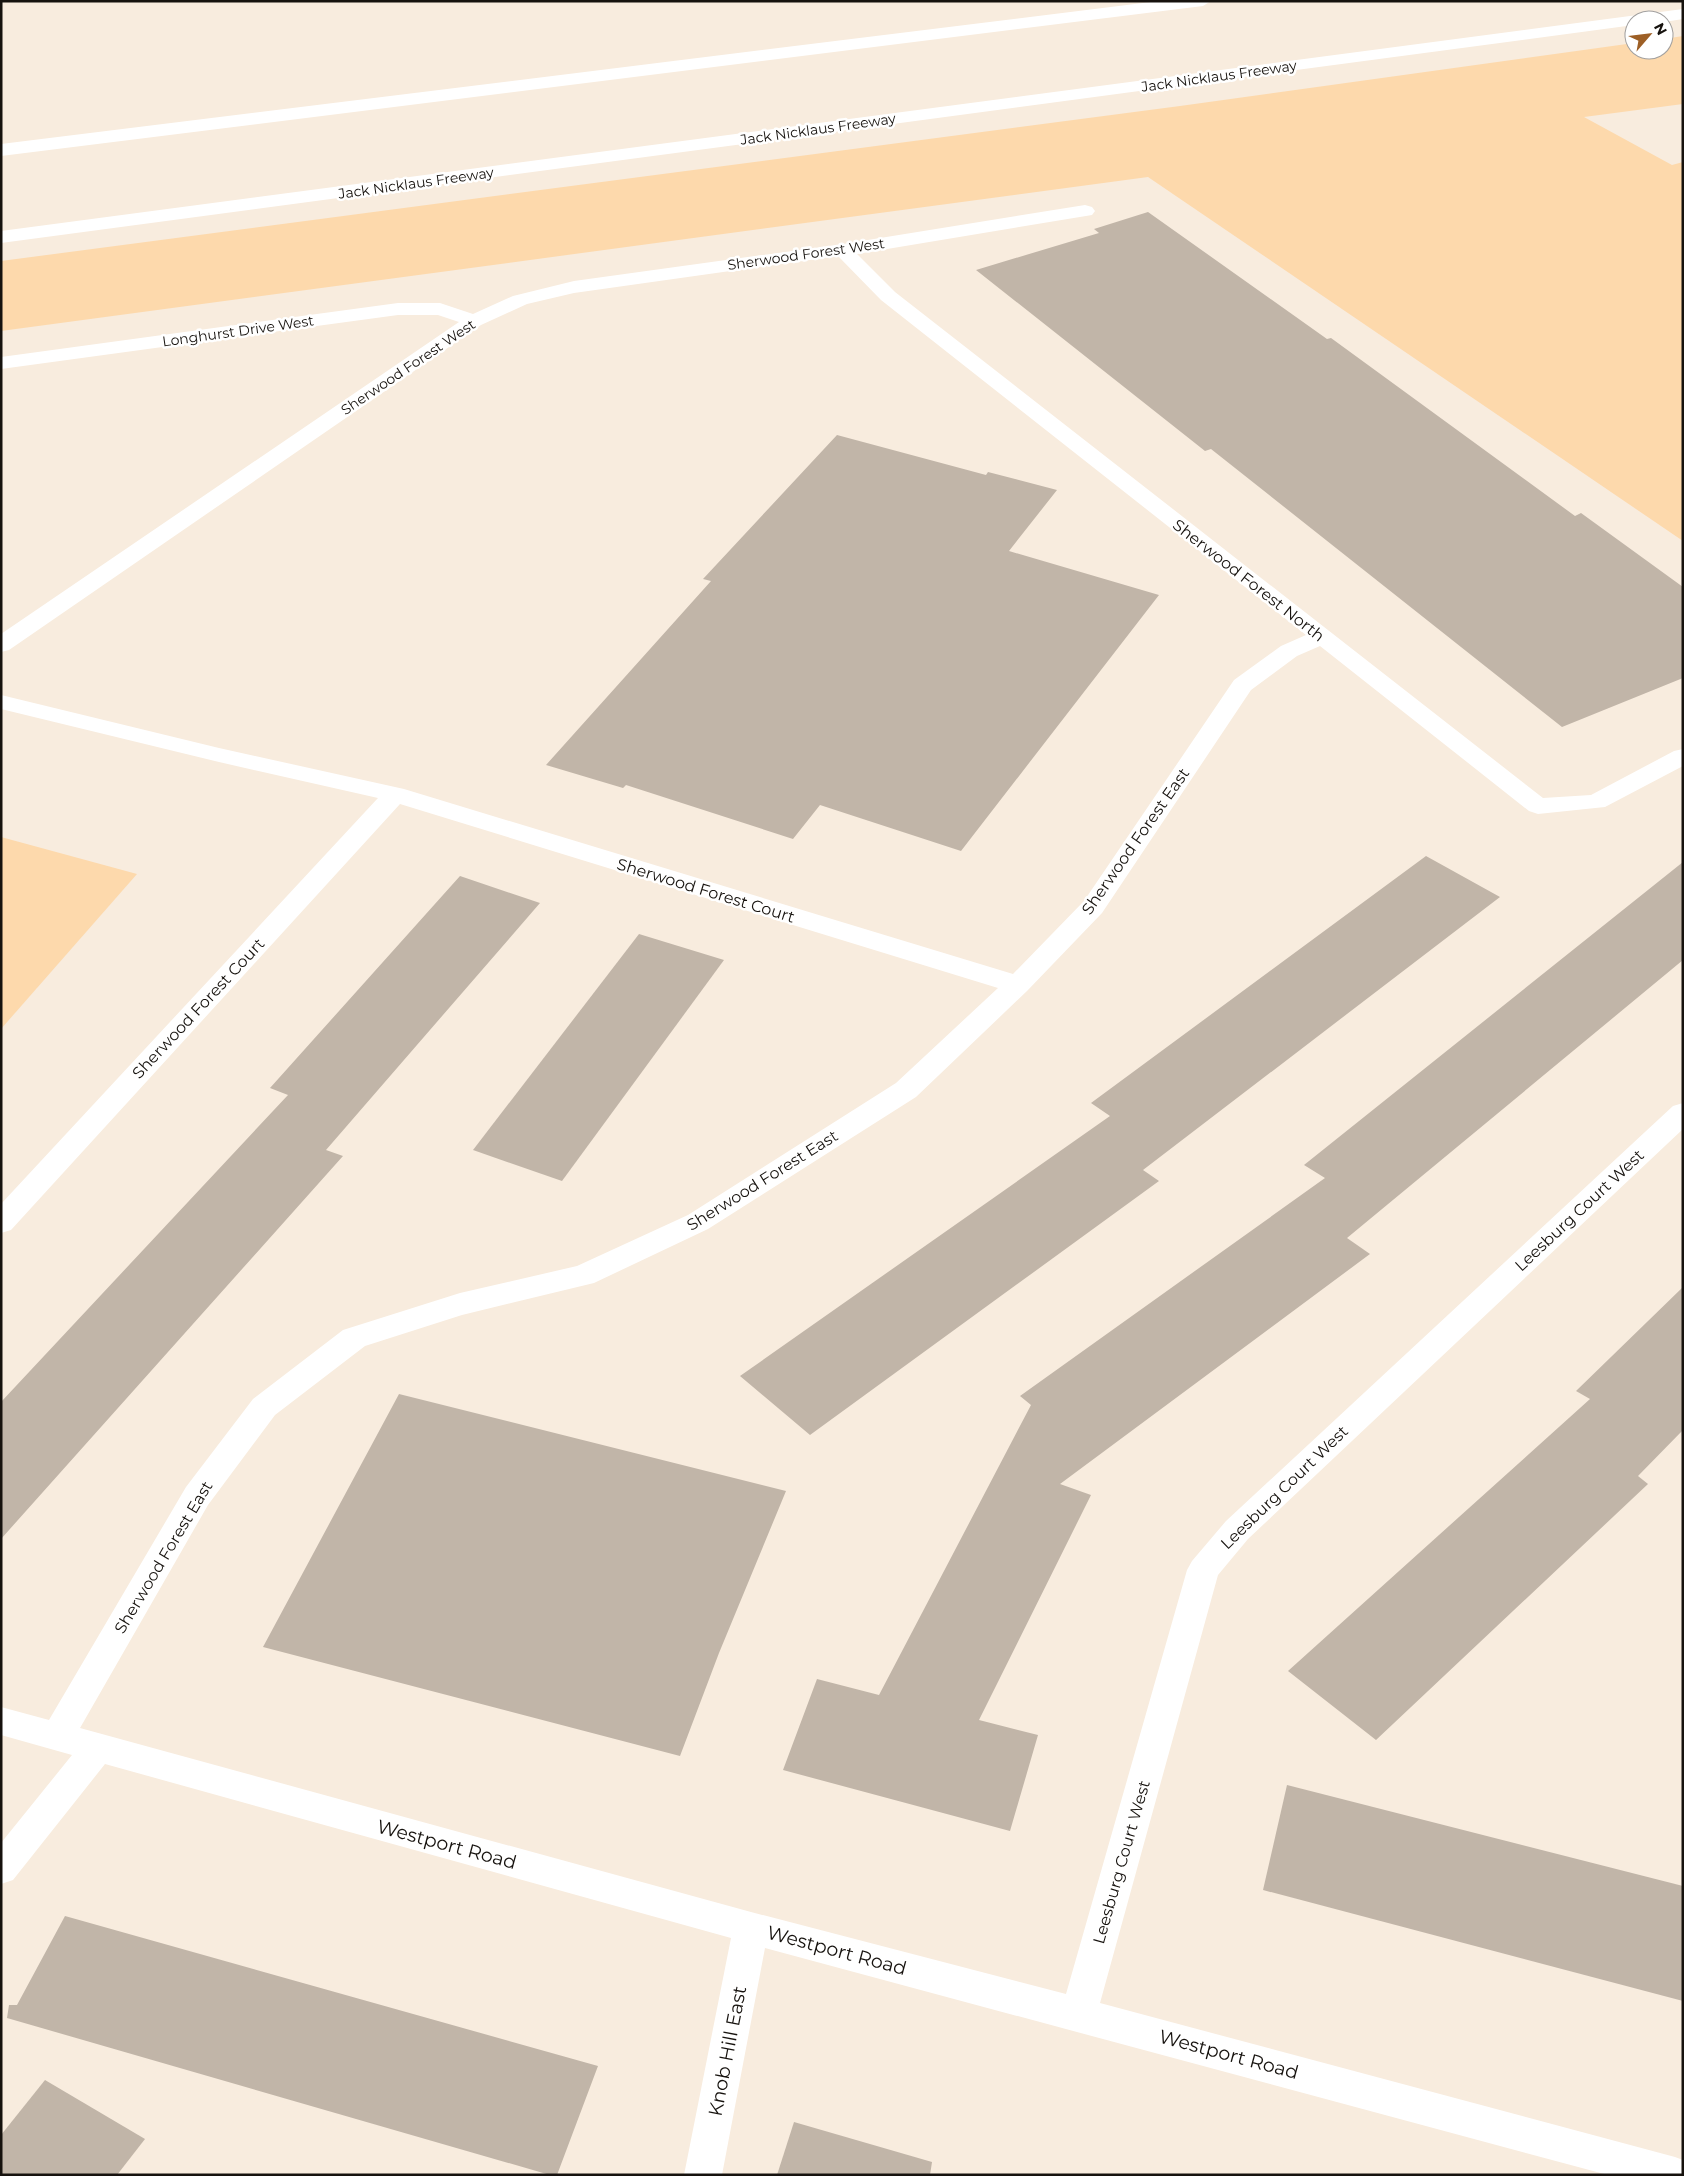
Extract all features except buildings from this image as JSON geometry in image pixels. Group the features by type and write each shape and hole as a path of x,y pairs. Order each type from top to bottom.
{"main road":[{"path":"1136,10 1192,1"},
{"path":"1,150 1203,1"},
{"name":"Jack Nicklaus Freeway","path":"1,237 1624,21"},
{"name":"Sherwood Forest West","path":"1,645 474,321 520,300 574,287 843,250 1086,211"},
{"name":"Sherwood Forest North","path":"843,250 888,296 1538,806 1596,802 1683,756"},
{"name":"Longhurst Drive West","path":"1,363 398,308 440,310 474,321"},
{"name":"Sherwood Forest East","path":"58,1736 197,1496 264,1408 354,1338 460,1304 584,1275 698,1222 906,1090 1018,985 1093,907 1242,685 1289,651 1321,637"},
{"name":"Sherwood Forest Court","path":"1,702 219,755 395,794 1018,985"},
{"name":"Sherwood Forest Court","path":"1,1223 395,794"},
{"name":"Leesburg Court West","path":"1079,2014 1203,1570 1237,1530 1683,1113"},
{"name":"Westport Road","path":"1,1721 751,1928 1079,2014 1675,2175"},
{"path":"1,1869 99,1747"},
{"name":"Knob Hill East","path":"704,2175 751,1928"}],"shaded area":[{"path":"1683,36 1683,104 1584,117 1672,165 1683,162 1683,541 1148,177 1,331 1,261 1180,106 1624,44 1624,60 1674,60 1674,37"},
{"path":"1,837 137,874 1,1029"}]}
